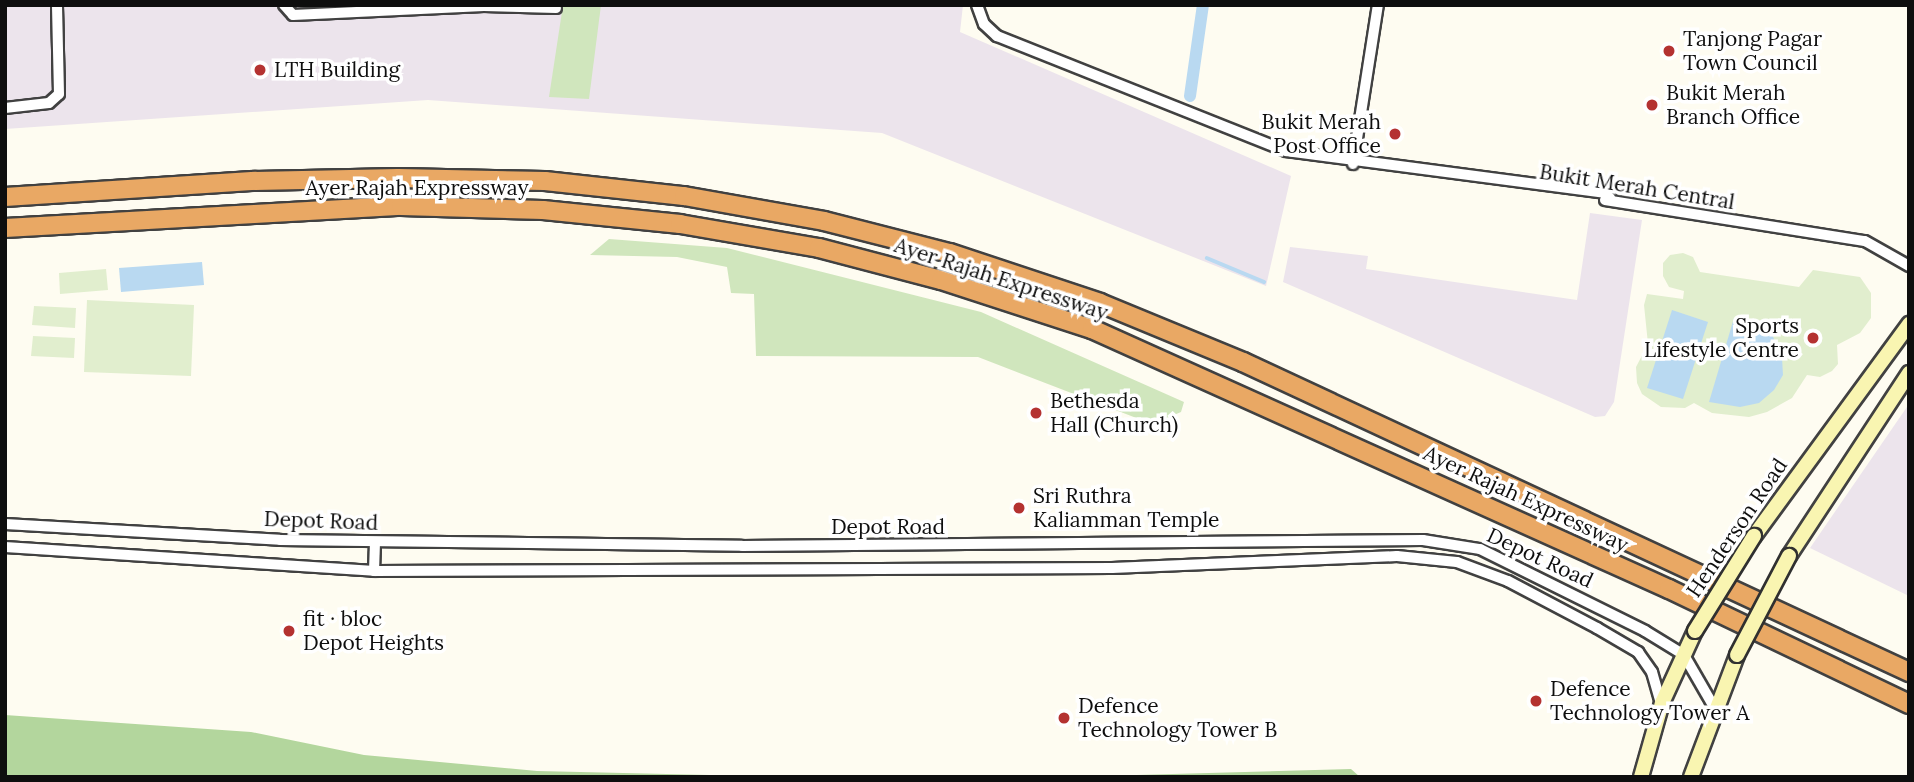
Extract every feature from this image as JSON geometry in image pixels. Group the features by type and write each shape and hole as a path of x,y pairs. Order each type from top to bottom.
{"highway":[{"name":"Ayer Rajah Expressway","path":"5,197 255,181 398,177 545,181 684,196 913,243 1100,303 1243,362 1909,672"},
{"name":"Ayer Rajah Expressway","path":"5,228 401,206 543,210 680,225 819,248 941,280 1092,329 1669,589 1909,704"}],"main road":[{"name":"Henderson Road","path":"1641,777 1662,703 1695,631 1754,536 1909,324"},
{"path":"1691,777 1714,707 1737,655 1789,556 1909,373"}],"street":[{"path":"5,108 49,103 59,94 57,5"},
{"path":"284,5 293,15 484,6 556,8"},
{"name":"Bukit Merah Central","path":"977,5 984,24 998,36 1264,145 1348,160 1607,196 1865,242 1909,266"},
{"path":"1348,160 1376,5"},
{"name":"Depot Road","path":"5,524 375,542 1097,546 1423,540 1480,549 1645,631 1684,655 1714,707"},
{"path":"374,571 375,542"},
{"name":"Depot Road","path":"5,547 374,571 1112,568 1397,556 1457,562 1508,581 1597,628 1638,652 1651,672 1662,703"}],"shaded area":[{"path":"5,5 963,5 960,32 1291,176 1266,286 882,133 428,100 5,129"},
{"path":"1590,213 1642,220 1614,402 1605,416 1595,417 1283,282 1290,247 1368,256 1366,269 1577,300"},
{"path":"1909,404 1909,596 1810,548"}],"green space":[{"path":"563,5 601,5 589,99 549,97"},
{"path":"609,239 727,248 981,312 1184,402 1181,412 1152,424 978,357 756,356 754,294 731,293 727,267 677,257 590,255"},
{"name":"Sports Lifestyle Centre","path":"1683,253 1693,257 1700,272 1799,287 1813,270 1860,277 1871,293 1871,318 1860,333 1837,345 1838,364 1832,371 1820,377 1807,375 1792,398 1767,412 1749,417 1712,413 1694,403 1685,408 1661,407 1642,394 1637,383 1636,367 1648,344 1644,305 1647,294 1683,299 1684,291 1669,287 1663,276 1663,263 1670,255"},
{"path":"106,269 108,290 60,294 59,273"},
{"path":"87,300 194,305 191,376 84,372"},
{"path":"34,306 76,308 75,328 32,325"},
{"path":"33,336 75,338 74,358 31,356"},
{"path":"5,715 251,732 364,755 537,771 794,777 5,777"},
{"path":"1351,769 1360,777 1064,777"}],"water":[{"path":"202,262 204,285 121,292 119,268"},
{"path":"1672,310 1708,322 1683,399 1647,388"},
{"path":"1734,318 1771,332 1782,358 1783,375 1774,390 1759,403 1740,407 1709,402"}],"waterway":[{"path":"1190,96 1203,5"},
{"path":"1207,258 1264,282"}],"place":[{"name":"Tanjong Pagar Town Council","path":"1669,51"},
{"name":"LTH Building","path":"260,70"},
{"name":"Bukit Merah Branch Office","path":"1652,105"},
{"name":"Bukit Merah Post Office","path":"1395,134"},
{"name":"Sports Lifestyle Centre","path":"1813,338"},
{"name":"Bethesda Hall (Church)","path":"1036,413"},
{"name":"Sri Ruthra Kaliamman Temple","path":"1019,508"},
{"name":"fit · bloc Depot Heights","path":"289,631"},
{"name":"Defence Technology Tower A","path":"1536,701"},
{"name":"Defence Technology Tower B","path":"1064,718"}]}
